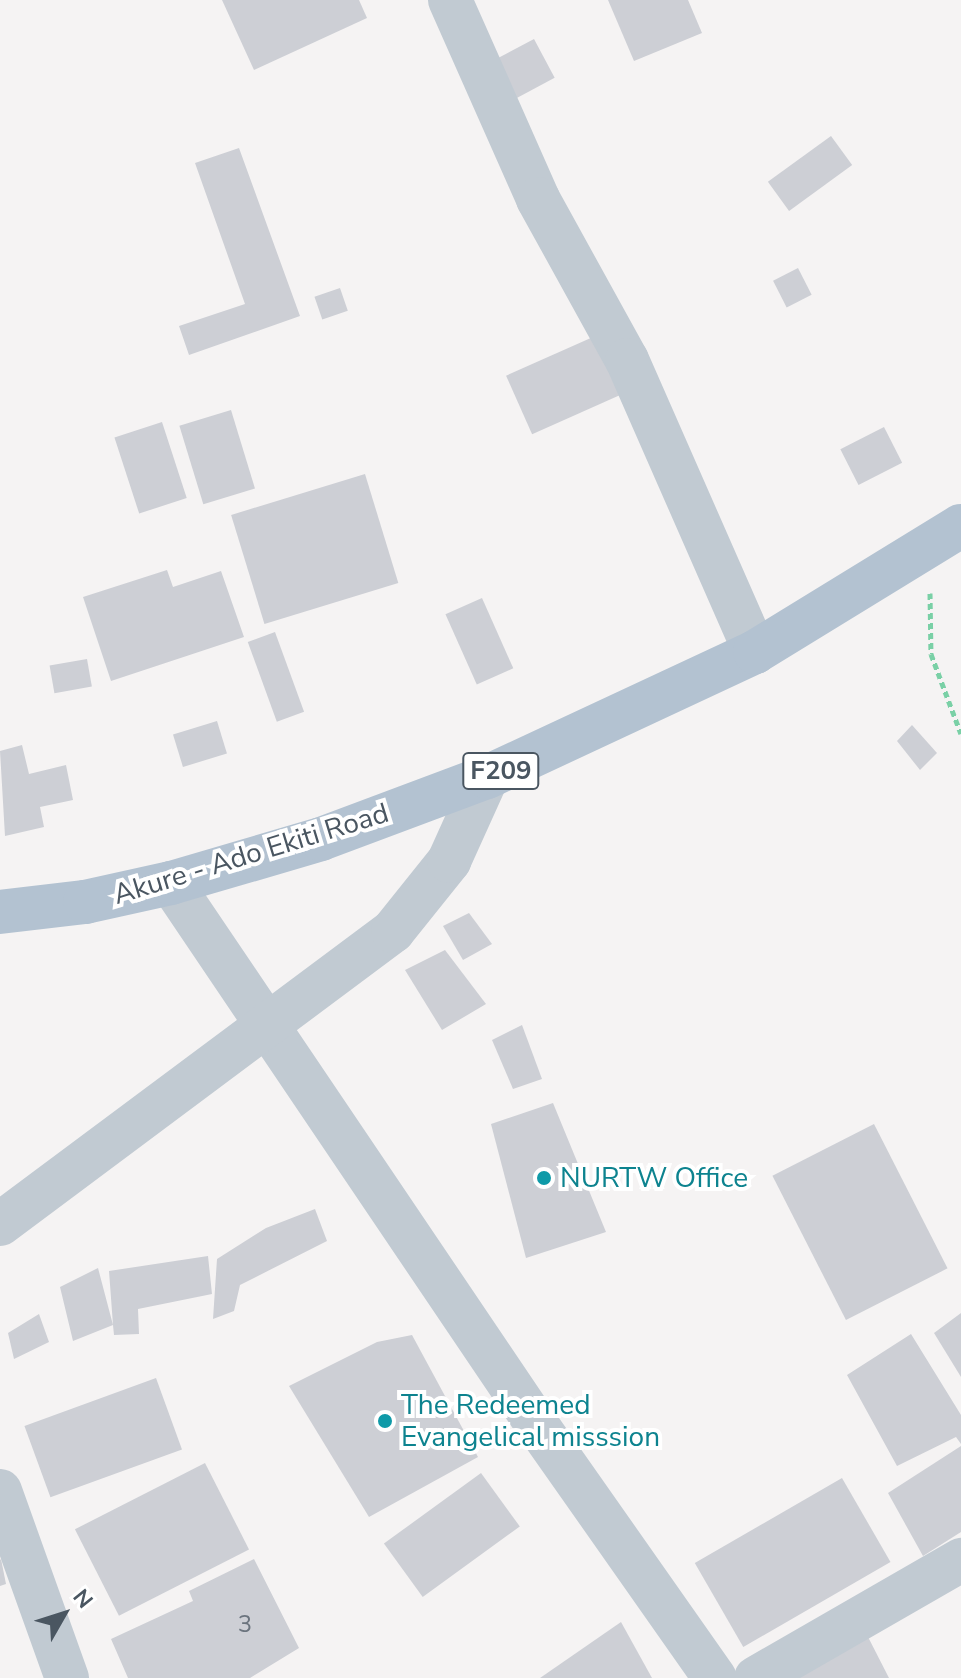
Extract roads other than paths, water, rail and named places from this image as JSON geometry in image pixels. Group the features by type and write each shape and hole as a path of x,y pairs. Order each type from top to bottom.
{"main road":[{"name":"Akure - Ado Ekiti Road","path":"0,912 85,902 171,883 321,839 487,777 755,652 945,536"}],"street":[{"path":"450,0 538,199 627,360 755,652"},
{"path":"0,1224 266,1029 393,931 449,861 487,777"},
{"path":"171,883 266,1029 715,1678"},
{"path":"0,1491 67,1678"},
{"path":"756,1678 961,1560"}],"place":[{"name":"NURTW Office","path":"544,1178"},
{"name":"The Redeemed Evangelical misssion","path":"385,1421"}]}
